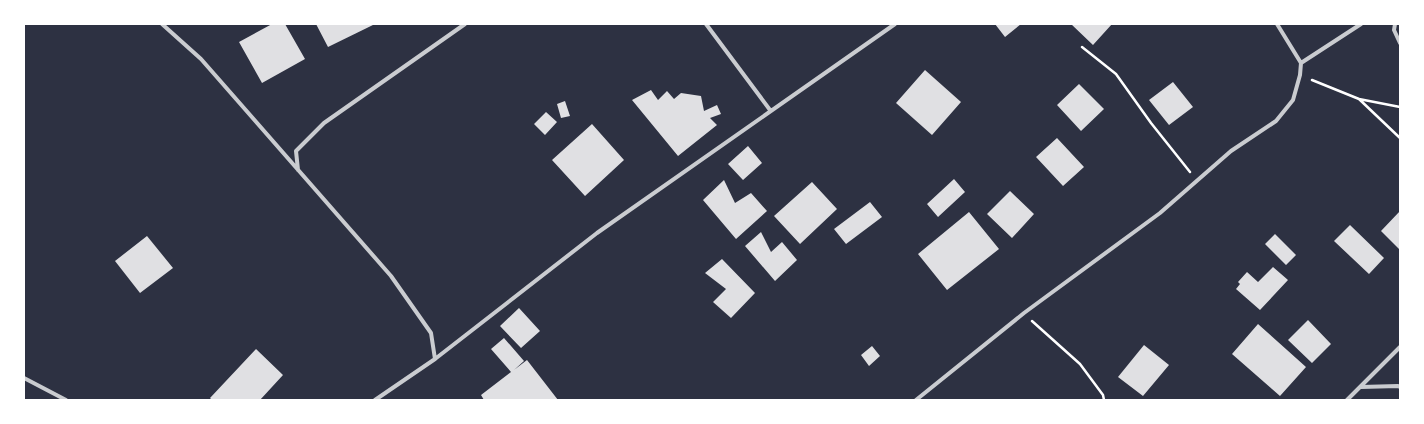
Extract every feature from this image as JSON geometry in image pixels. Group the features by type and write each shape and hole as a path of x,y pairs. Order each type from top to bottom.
{"street":[{"path":"162,24 201,60 391,276 431,334 435,360"},
{"path":"298,170 296,151 324,123 465,24"},
{"path":"706,24 770,110"},
{"path":"375,400 435,360 597,233 770,110 895,24"},
{"path":"916,400 1024,313 1160,213 1231,151 1276,121 1293,100 1300,75 1301,63 1277,24"},
{"path":"1301,63 1361,24"},
{"path":"1395,24 1394,30 1400,43"},
{"path":"1348,400 1400,347"},
{"path":"24,378 66,400"},
{"path":"1361,387 1400,387"}],"path":[{"path":"1082,47 1116,74 1181,162 1198,181"},
{"path":"1300,75 1359,99 1400,107"},
{"path":"1359,99 1400,138"},
{"path":"1024,313 1080,364 1103,395 1104,400"}],"building":[{"path":"272,24 285,24 305,59 262,83 239,42"},
{"path":"316,24 375,24 328,47"},
{"path":"995,24 1021,24 1005,37"},
{"path":"1071,24 1112,24 1093,45"},
{"path":"925,70 961,102 932,135 896,103"},
{"path":"1173,82 1193,107 1169,125 1149,100"},
{"path":"1079,84 1104,109 1081,131 1057,105"},
{"path":"651,90 658,100 667,91 674,99 681,93 701,96 704,111 717,105 721,114 710,118 717,125 678,156 632,100"},
{"path":"565,101 570,116 561,118 557,104"},
{"path":"546,112 557,122 545,135 534,124"},
{"path":"592,124 624,160 585,196 552,160"},
{"path":"1057,138 1084,167 1063,186 1036,157"},
{"path":"748,146 762,163 743,180 728,164"},
{"path":"954,179 965,192 938,217 927,204"},
{"path":"724,180 735,203 751,193 767,211 736,239 703,200"},
{"path":"812,182 837,209 800,244 774,216"},
{"path":"1010,191 1034,214 1012,238 987,214"},
{"path":"870,202 882,217 846,244 834,229"},
{"path":"1400,211 1400,250 1381,231"},
{"path":"969,212 999,249 947,290 918,254"},
{"path":"1350,225 1384,258 1369,274 1334,241"},
{"path":"761,232 771,252 782,242 797,260 775,281 745,246"},
{"path":"1275,234 1296,255 1286,265 1265,244"},
{"path":"147,236 173,268 140,293 115,261"},
{"path":"722,259 755,293 731,318 713,302 726,289 705,273"},
{"path":"1273,267 1288,280 1260,310 1236,289 1240,284 1238,282 1247,272 1258,282"},
{"path":"519,308 540,331 521,348 500,326"},
{"path":"1308,320 1331,344 1312,363 1288,340"},
{"path":"1258,324 1306,367 1280,396 1232,354"},
{"path":"504,338 524,361 514,370 527,360 558,400 484,400 481,395 511,372 491,349"},
{"path":"1144,345 1169,365 1143,396 1118,377"},
{"path":"872,346 880,356 869,366 861,355"},
{"path":"256,349 283,375 260,400 212,400 210,398"}]}
